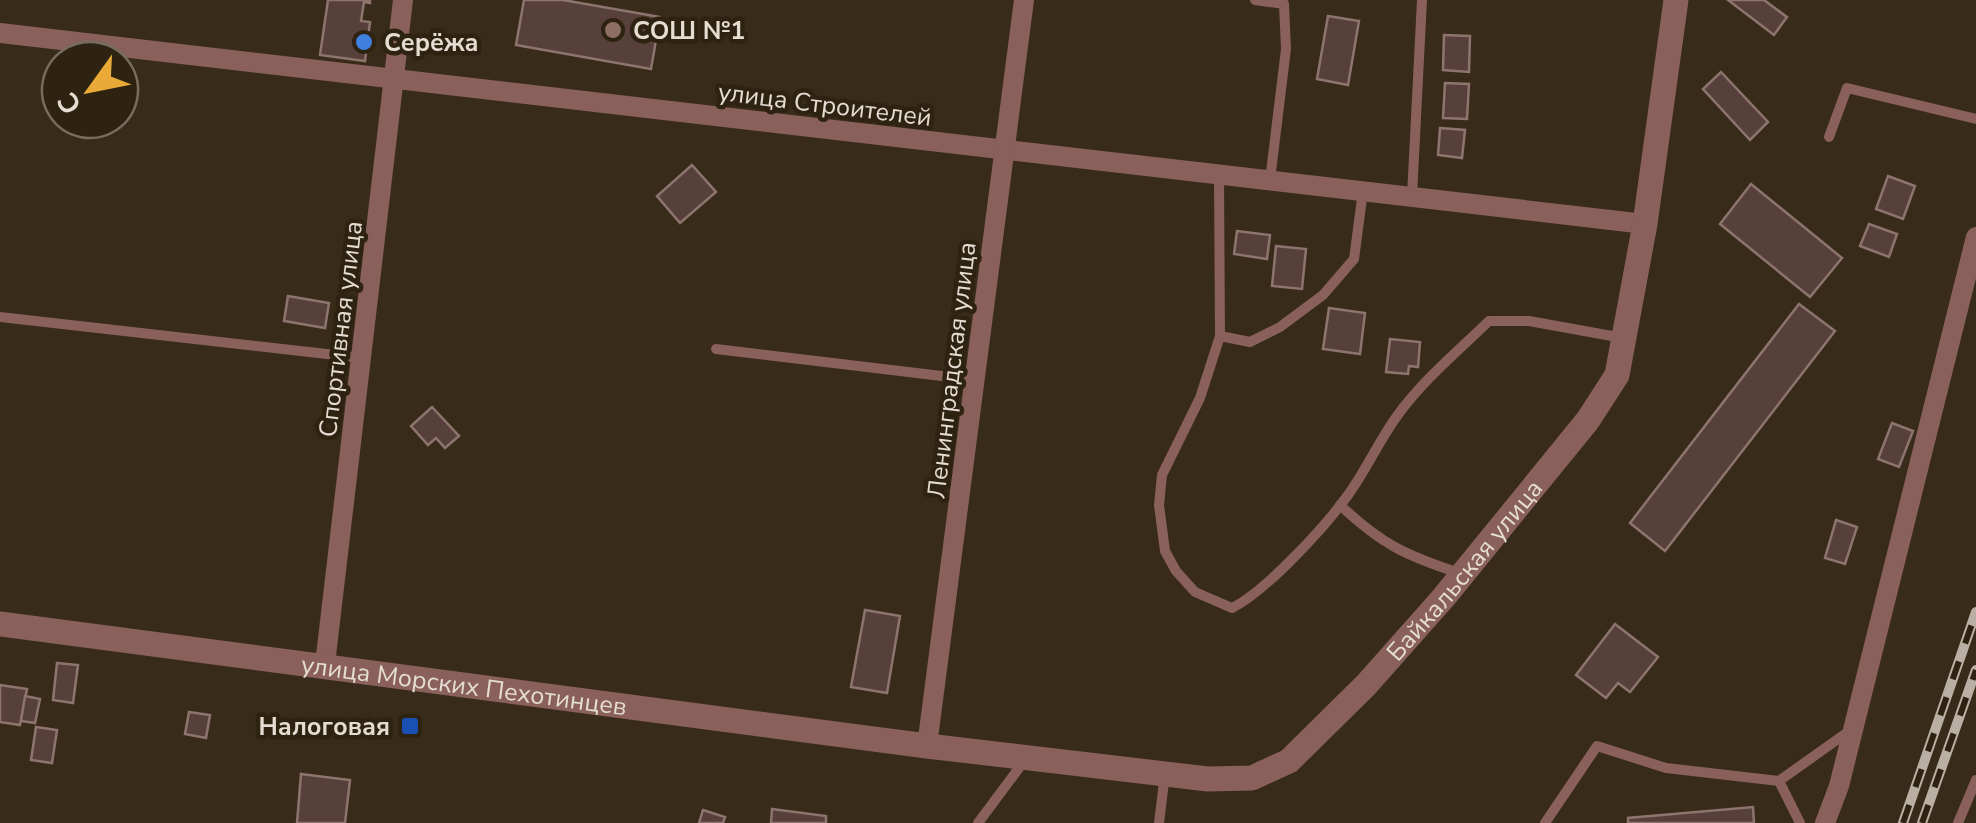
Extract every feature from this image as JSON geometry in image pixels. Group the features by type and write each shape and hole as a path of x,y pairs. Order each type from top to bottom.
{"street":[{"name":"Спортивная улица","path":"325,664 403,0"},
{"name":"Ленинградская улица","path":"928,746 1024,0"},
{"name":"Байкальская улица","path":"928,746 1208,779 1252,778 1290,761 1366,685 1462,574 1588,420 1617,375 1645,224 1676,0"},
{"name":"улица Строителей","path":"0,32 1645,224"},
{"path":"1825,823 1839,786 1976,237"},
{"name":"улица Морских Пехотинцев","path":"0,624 928,746"}],"lane":[{"path":"1255,0 1284,4 1286,49 1270,181"},
{"path":"1412,197 1422,0"},
{"path":"1829,137 1847,88 1976,120"},
{"path":"1219,175 1220,336 1200,398 1162,475 1159,505 1165,551 1176,572 1195,592 1232,608 1250,599 1340,505 1399,414 1489,321 1529,321 1624,338"},
{"path":"1220,336 1250,342 1280,328 1322,295 1354,259 1363,192"},
{"path":"0,317 362,358"},
{"path":"716,349 974,380"},
{"path":"1340,505 1372,535 1406,556 1462,574"},
{"path":"1545,823 1596,746 1666,768 1778,781 1853,728"},
{"path":"978,823 1026,758"},
{"path":"1160,823 1165,774"},
{"path":"1958,823 1976,780"},
{"path":"1778,781 1800,823"}],"building":[{"path":"328,0 370,0 364,2 361,21 370,22 365,61 320,55"},
{"path":"524,0 563,0 660,17 651,69 516,45"},
{"path":"1728,0 1764,0 1787,17 1774,35"},
{"path":"1328,16 1359,21 1348,85 1317,79"},
{"path":"1444,35 1470,36 1469,72 1443,70"},
{"path":"1721,72 1768,122 1750,140 1703,89"},
{"path":"1445,83 1469,84 1467,119 1443,118"},
{"path":"1440,128 1465,130 1462,158 1438,155"},
{"path":"692,165 716,192 680,223 657,196"},
{"path":"1888,176 1915,186 1903,219 1876,209"},
{"path":"1751,184 1842,258 1810,297 1720,224"},
{"path":"1869,224 1897,234 1889,257 1860,246"},
{"path":"1237,231 1270,235 1267,259 1234,254"},
{"path":"1276,246 1306,249 1302,289 1272,286"},
{"path":"288,296 329,303 325,328 284,321"},
{"path":"1799,304 1835,331 1665,551 1630,523"},
{"path":"1329,308 1365,313 1360,354 1323,349"},
{"path":"1390,339 1420,342 1418,367 1409,366 1408,374 1386,372"},
{"path":"432,407 459,436 445,448 436,438 428,445 411,426"},
{"path":"1892,423 1913,431 1899,467 1878,459"},
{"path":"1836,520 1857,527 1845,564 1825,558"},
{"path":"865,610 900,616 887,693 851,687"},
{"path":"1615,624 1658,657 1630,692 1618,683 1606,698 1576,675"},
{"path":"57,663 78,665 73,703 53,700"},
{"path":"0,685 27,689 20,725 0,722"},
{"path":"25,696 40,699 35,723 21,721"},
{"path":"189,712 210,715 206,738 185,734"},
{"path":"36,727 57,730 52,763 31,760"},
{"path":"301,774 350,780 345,823 297,823"},
{"path":"1753,807 1754,823 1628,823 1628,818"},
{"path":"772,809 826,816 826,823 771,823"},
{"path":"703,810 725,817 723,823 699,823"}],"railway":[{"path":"1903,823 1976,612"},
{"path":"1922,823 1976,670"}],"place":[{"name":"СОШ №1","path":"613,30"},
{"name":"Серёжа","path":"364,42"},
{"name":"Налоговая","path":"410,726"}]}
